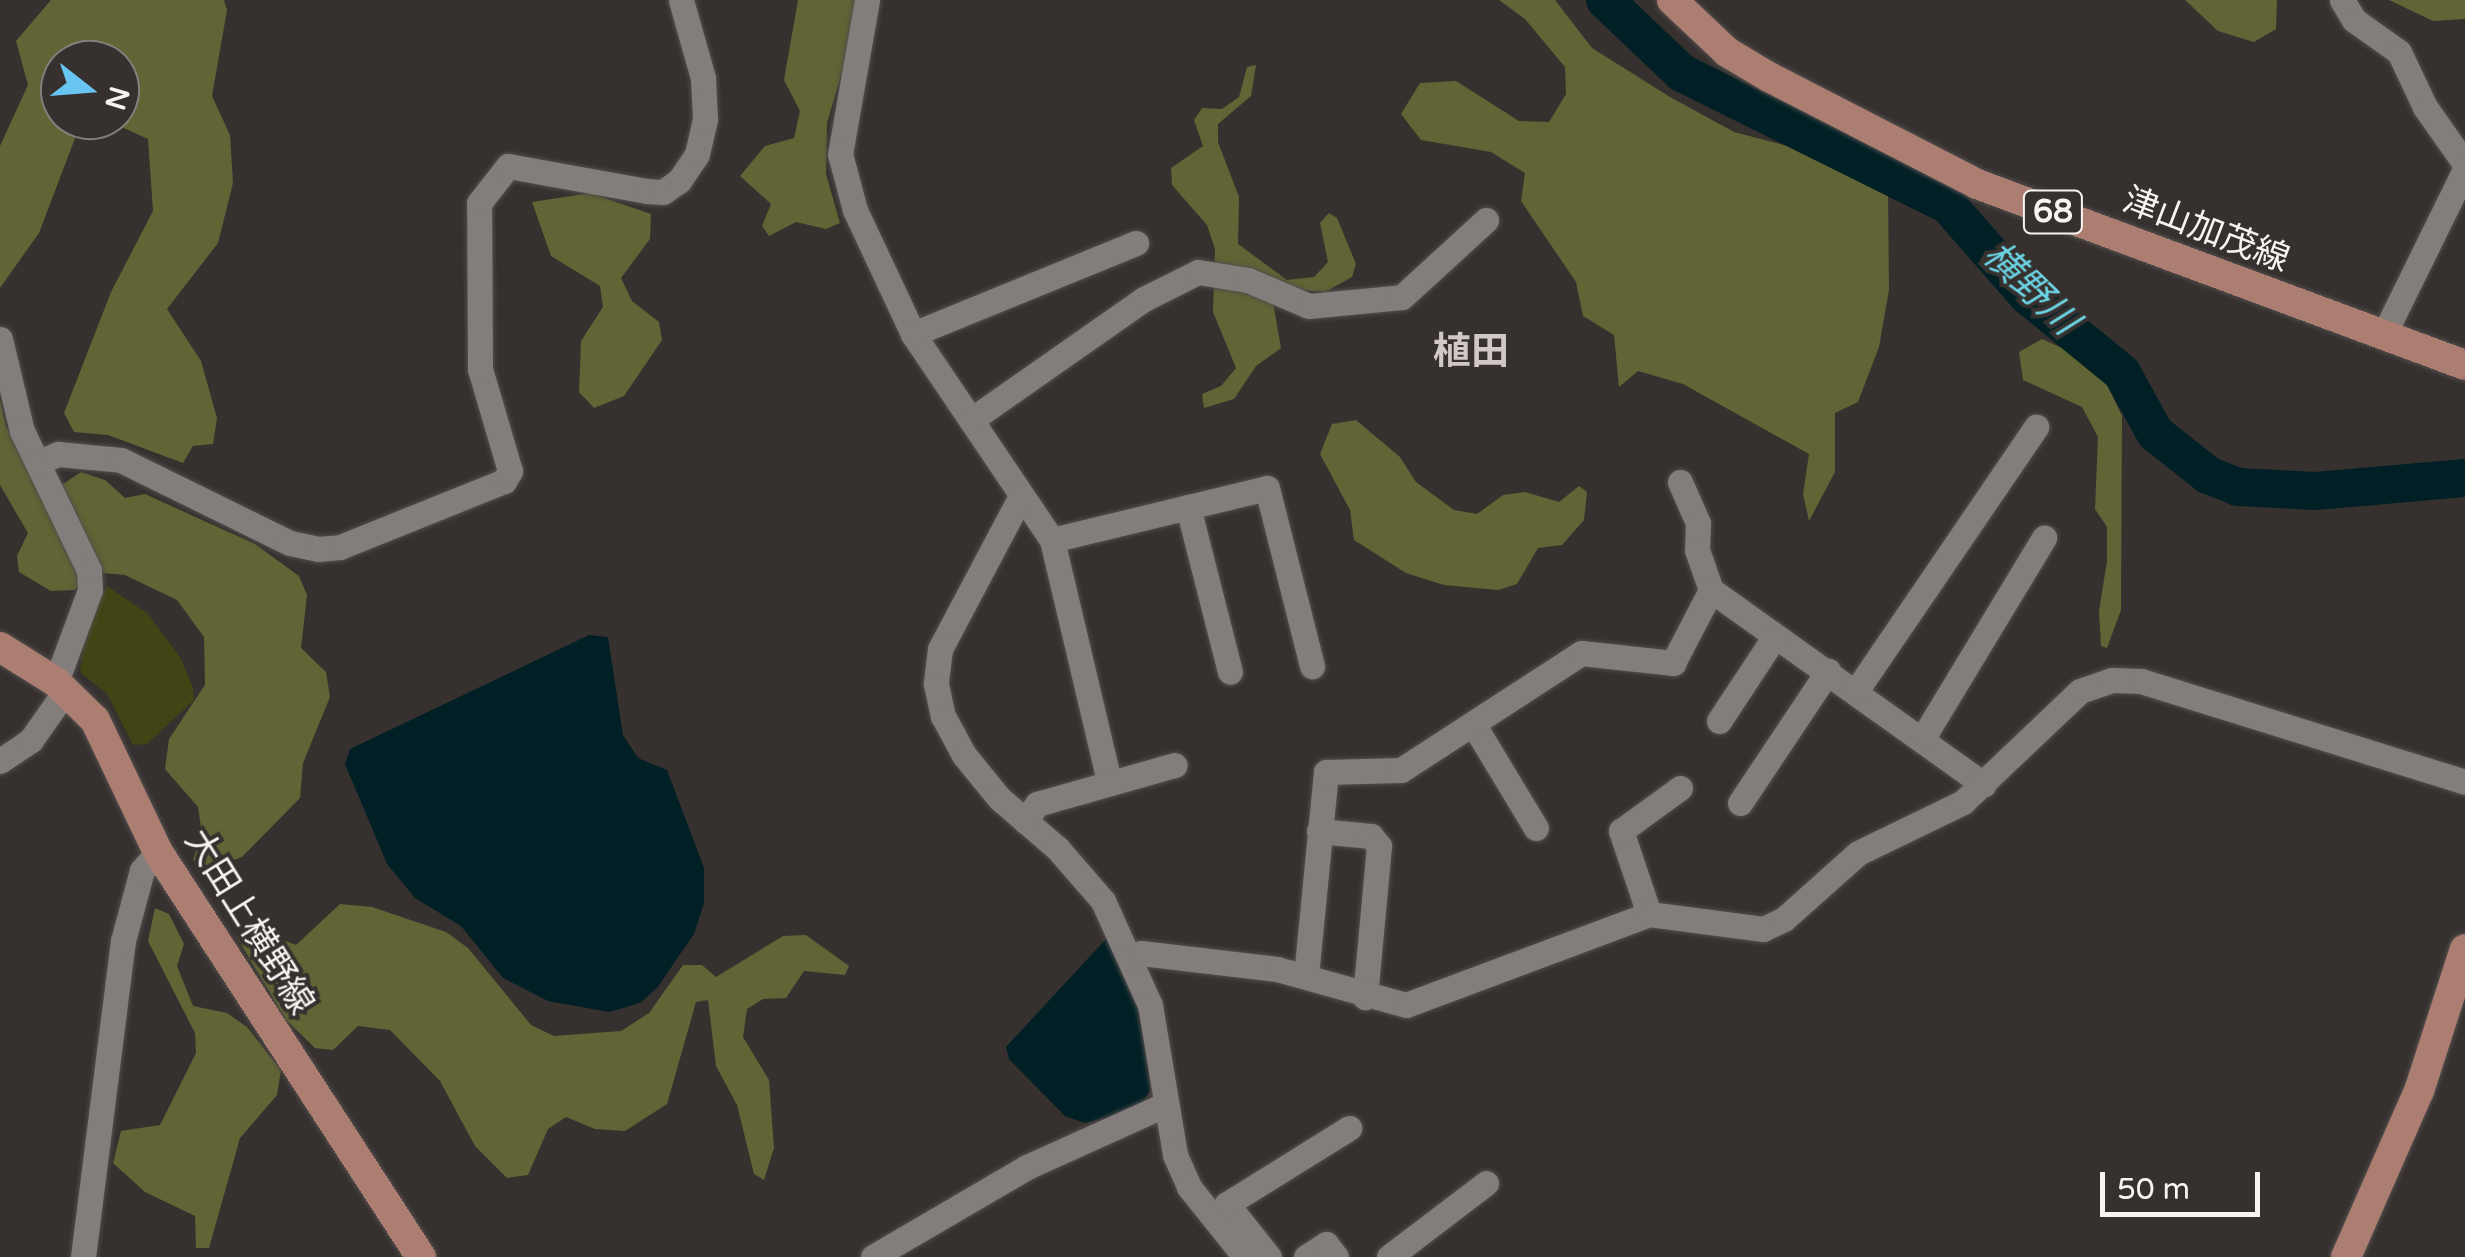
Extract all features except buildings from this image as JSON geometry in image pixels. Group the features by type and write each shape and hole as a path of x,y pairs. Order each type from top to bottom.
{"main road":[{"name":"津山加茂線","path":"1672,0 1727,52 1904,150 1976,184 2465,365"},
{"name":"大田上横野線","path":"0,647 61,686 95,720 158,852 422,1257"},
{"path":"2346,1257 2419,1091 2465,950"}],"street":[{"path":"39,462 58,454 121,460 290,542 318,549 340,547 504,480 510,471 480,369 479,203 508,166 647,191 663,192 679,180 697,154 705,119 703,78 681,0"},
{"path":"867,0 840,154 854,210 913,334 1052,540 1109,782"},
{"path":"2342,0 2354,20 2398,52 2426,107 2465,166 2382,336"},
{"path":"971,420 1144,299 1198,272 1248,280 1309,306 1402,297 1486,220"},
{"path":"913,334 1136,242"},
{"path":"0,339 22,431 90,580 61,686 32,740 0,761"},
{"path":"1856,690 2036,427"},
{"path":"1680,482 1698,523 1697,550 1711,590 1924,736 1984,784"},
{"path":"1052,540 1267,488 1312,666"},
{"path":"1022,496 940,649 936,684 943,716 964,756 1085,876 1131,958 1159,1042 1164,1105 1188,1187 1245,1257"},
{"path":"1188,507 1230,672"},
{"path":"1924,736 2044,538"},
{"path":"1306,976 1326,772 1402,770 1475,727 1559,662 1582,653 1673,663 1711,590"},
{"path":"1719,721 1775,636"},
{"path":"1740,803 1828,671"},
{"path":"1131,958 1141,953 1306,976 1365,997 1406,1005 1649,914 1762,929 1784,919 1858,853 1963,802 2080,691 2112,680 2141,681 2465,782"},
{"path":"1475,727 1536,828"},
{"path":"1025,820 1037,804 1175,766"},
{"path":"1649,914 1621,832 1680,788"},
{"path":"1319,830 1371,836 1379,846 1365,997"},
{"path":"83,1257 123,941 142,870 158,852"},
{"path":"874,1257 1027,1167 1164,1105"},
{"path":"1268,1257 1227,1204 1348,1128"},
{"path":"1389,1257 1486,1183"},
{"path":"1306,1257 1326,1244 1336,1257"}],"shaded area":[{"path":"107,586 148,614 180,657 193,687 194,700 147,744 133,745 107,694 80,672 85,635"}],"green space":[{"path":"51,0 224,0 227,10 212,96 230,135 233,183 218,243 167,309 201,361 217,418 213,444 193,446 183,463 108,435 74,432 64,413 111,292 153,211 148,139 140,135 140,40 40,40 40,140 74,140 39,233 0,288 0,146 28,85 16,41"},
{"path":"798,0 855,0 847,56 827,123 826,174 840,223 826,229 796,222 769,236 762,226 771,204 740,176 765,146 794,138 800,111 784,80"},
{"path":"1499,0 1555,0 1592,48 1670,97 1734,132 1807,151 1888,188 1889,290 1879,347 1858,402 1835,413 1835,472 1809,521 1803,494 1809,454 1683,384 1638,371 1619,387 1614,335 1583,316 1576,282 1521,201 1525,173 1491,152 1421,140 1401,114 1420,83 1456,81 1519,121 1549,122 1566,94 1565,67 1525,19"},
{"path":"2185,0 2277,0 2276,29 2254,42 2218,31"},
{"path":"2389,0 2465,0 2465,19 2433,21"},
{"path":"1256,65 1251,96 1218,124 1218,142 1239,197 1238,244 1287,280 1314,277 1328,262 1320,223 1329,213 1337,218 1356,264 1352,277 1325,292 1288,289 1273,302 1281,348 1256,366 1234,399 1204,408 1202,394 1221,386 1236,368 1213,312 1215,249 1207,225 1172,185 1171,168 1203,146 1194,120 1202,108 1222,109 1239,97 1247,67"},
{"path":"590,193 651,214 650,239 621,278 632,301 659,322 662,340 624,396 594,408 579,392 581,341 603,307 600,286 551,256 532,202"},
{"path":"2042,339 2097,364 2122,416 2121,610 2107,648 2101,646 2099,611 2107,561 2107,527 2095,509 2098,437 2082,407 2023,380 2019,352"},
{"path":"0,399 6,427 48,494 81,472 105,480 125,498 145,494 255,544 299,576 307,595 301,648 326,672 330,697 303,763 300,798 242,857 213,868 193,860 202,834 198,807 165,769 169,739 205,685 204,637 177,600 125,575 102,573 74,590 51,591 19,572 17,556 28,533 0,485"},
{"path":"1356,420 1400,457 1416,482 1454,510 1477,514 1503,495 1525,492 1559,502 1579,486 1587,492 1584,520 1562,545 1538,548 1517,584 1498,590 1444,585 1406,573 1354,540 1350,510 1320,454 1332,424"},
{"path":"340,904 372,907 446,932 468,948 531,1025 554,1036 621,1031 649,1013 683,965 702,965 716,977 783,936 806,935 849,966 845,975 804,971 786,998 763,999 747,1009 743,1037 769,1080 774,1148 764,1180 754,1174 737,1105 716,1066 708,1000 696,1002 667,1104 625,1131 595,1129 566,1117 548,1129 528,1175 507,1178 475,1146 440,1081 390,1030 358,1026 333,1050 315,1048 286,1020 235,934 249,927 296,945"},
{"path":"155,908 169,914 184,944 177,966 193,1006 227,1013 247,1027 281,1070 277,1095 240,1138 209,1248 196,1248 195,1216 145,1192 113,1163 121,1131 160,1125 196,1053 195,1033 148,941"}],"water":[{"path":"589,635 608,637 623,735 638,758 667,770 704,868 704,903 694,934 657,988 640,1003 609,1012 548,1001 503,978 461,926 415,898 387,864 345,764 350,749"},
{"path":"1106,939 1134,989 1147,1038 1150,1091 1137,1110 1085,1123 1065,1116 1009,1059 1006,1047"}],"waterway":[{"name":"横野川","path":"1605,0 1682,73 1948,205 2028,296 2122,373 2155,433 2208,475 2238,487 2316,491 2465,478"}],"district":[{"name":"植田","path":"1471,353"}]}
